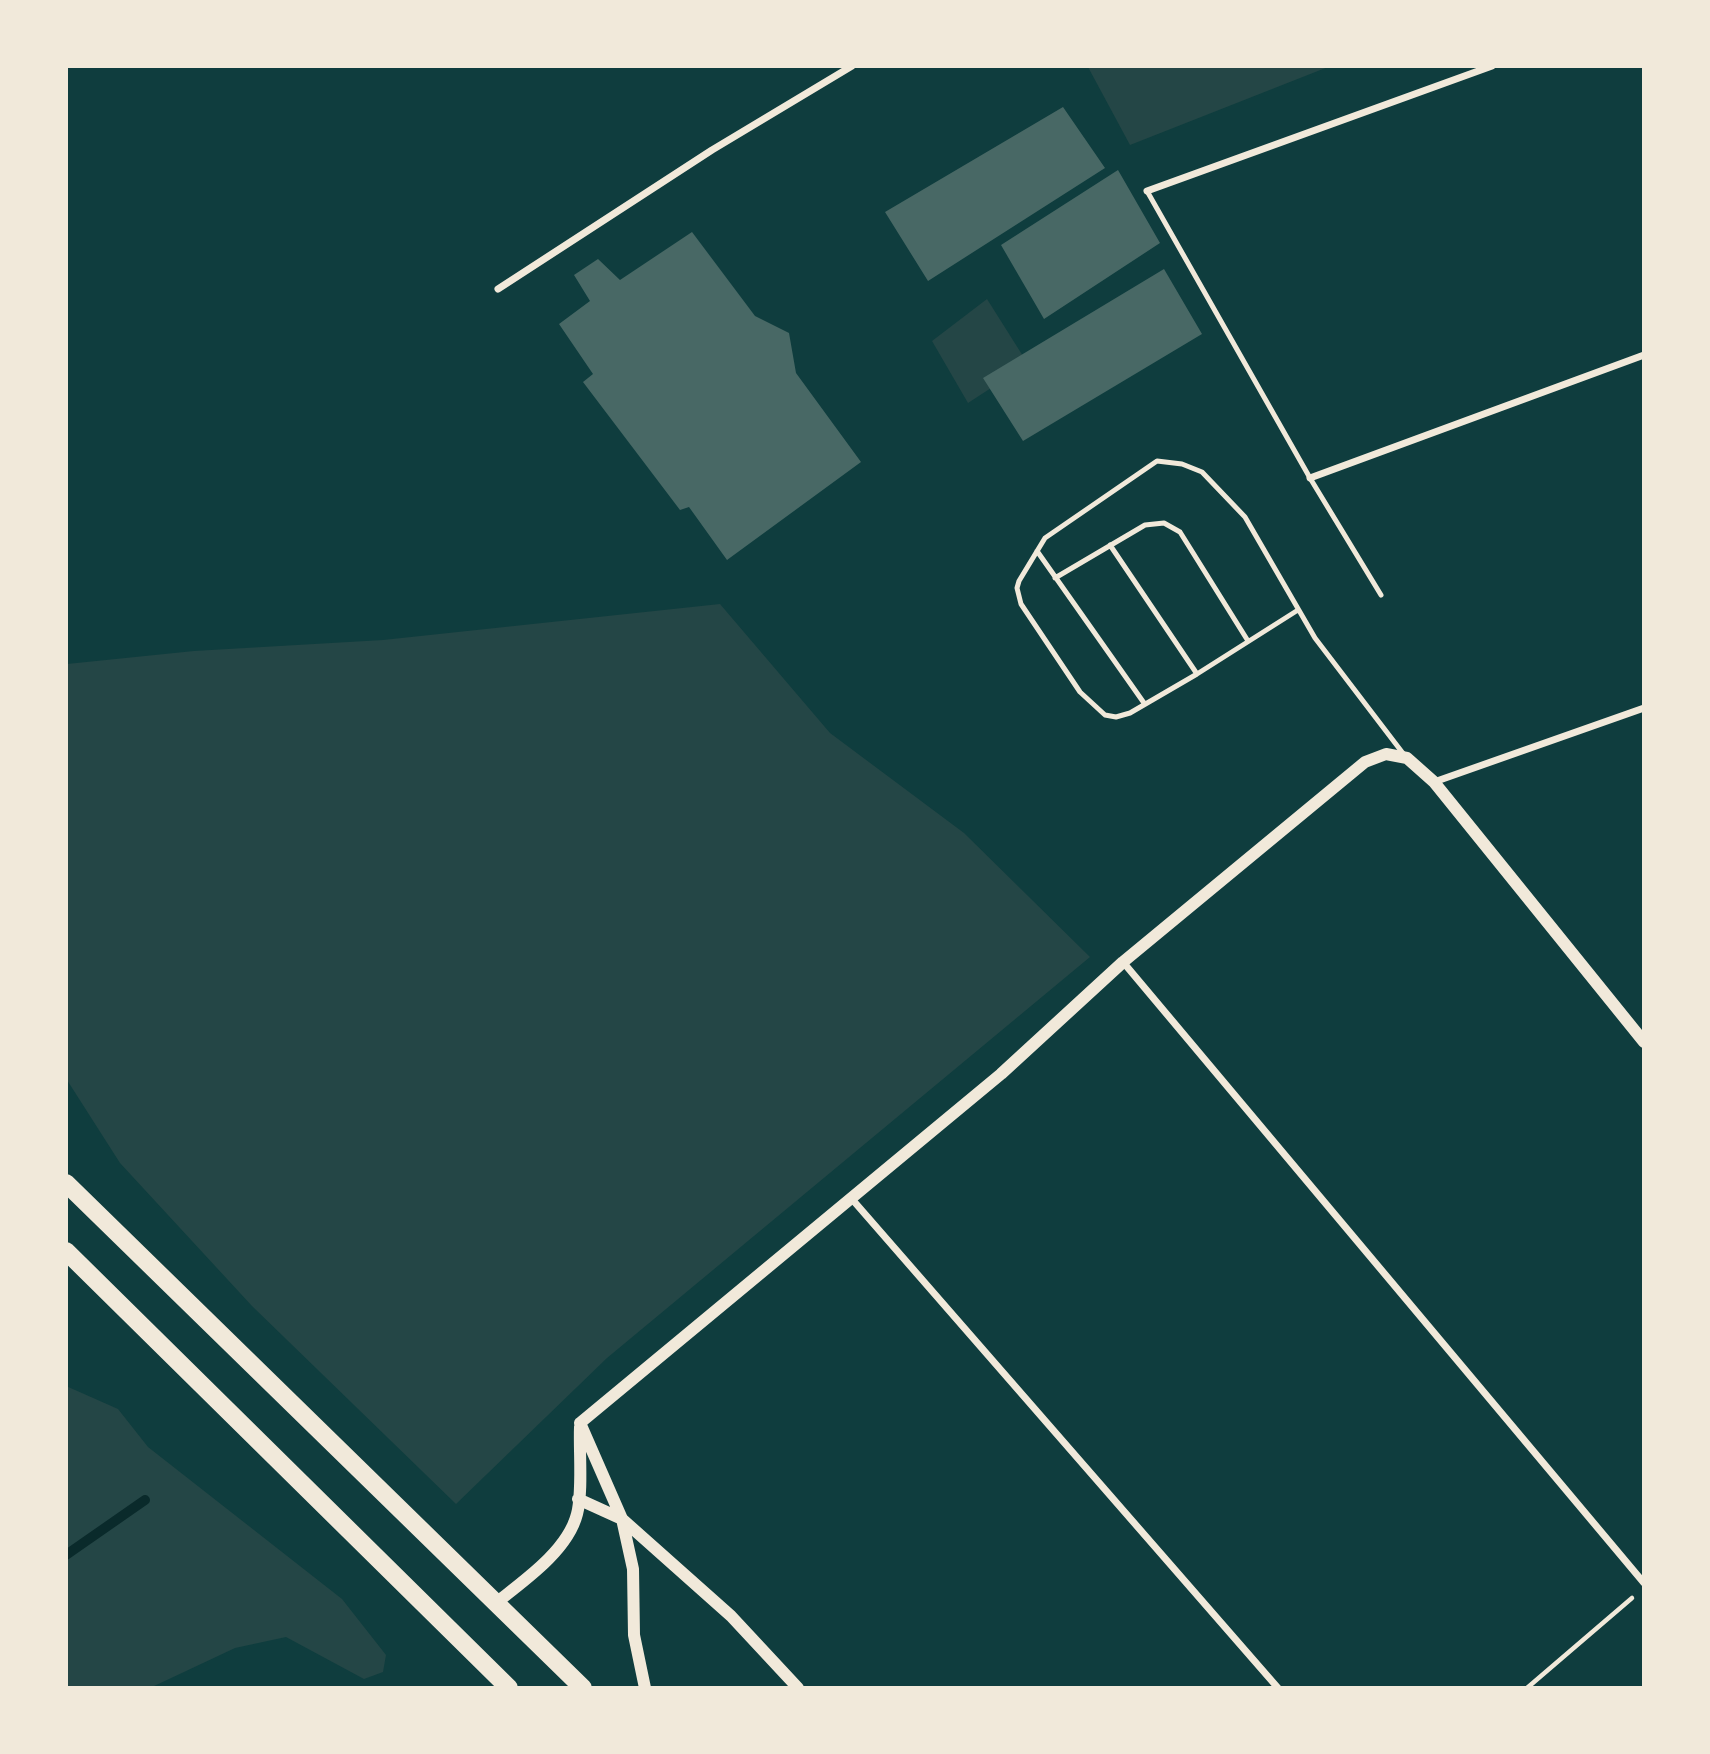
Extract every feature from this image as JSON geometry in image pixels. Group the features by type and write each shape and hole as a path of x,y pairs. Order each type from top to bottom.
{"main road":[{"path":"66,1183 583,1688"},
{"path":"66,1251 509,1688"}],"street":[{"path":"498,289 712,150 852,66"},
{"path":"1147,191 1492,66"},
{"path":"1310,478 1643,355"},
{"path":"1434,782 1643,708"},
{"path":"497,1602 528,1577 566,1539 577,1515 580,1423 1001,1074 1123,962 1365,762 1386,754 1407,758 1434,782 1643,1041"},
{"path":"1123,962 1643,1583"},
{"path":"850,1197 1278,1688"},
{"path":"580,1423 622,1518 633,1569 634,1635 645,1688"},
{"path":"578,1499 622,1518 732,1616 798,1688"}],"lane":[{"path":"1147,191 1310,478 1381,595"},
{"path":"1298,610 1197,674 1130,713 1116,717 1105,715 1080,692 1021,604 1018,581 1045,538 1157,461 1182,464 1202,471 1245,517 1315,638 1407,758"},
{"path":"1055,578 1145,525 1164,523 1180,532 1248,641"},
{"path":"1110,545 1197,674"},
{"path":"1037,551 1144,703"}],"path":[{"path":"1527,1688 1633,1597"}],"shaded area":[{"path":"1088,67 1328,67 1130,145"},
{"path":"987,299 1028,364 968,403 932,341"},
{"path":"720,604 830,733 964,833 1090,957 607,1358 456,1504 252,1306 120,1163 67,1080 67,664 194,651 383,640"},
{"path":"66,1386 118,1409 148,1447 342,1599 386,1655 383,1672 364,1679 286,1637 235,1648 152,1687 67,1687"}],"building":[{"path":"1063,107 1105,168 928,281 885,212"},
{"path":"1118,170 1160,243 1044,319 1001,245"},
{"path":"692,232 755,316 789,333 796,373 861,462 727,560 689,507 680,510 583,382 593,374 559,324 590,301 574,275 598,259 620,280"},
{"path":"1164,269 1202,334 1023,441 983,378"}],"waterway":[{"path":"66,1555 145,1500"}]}
